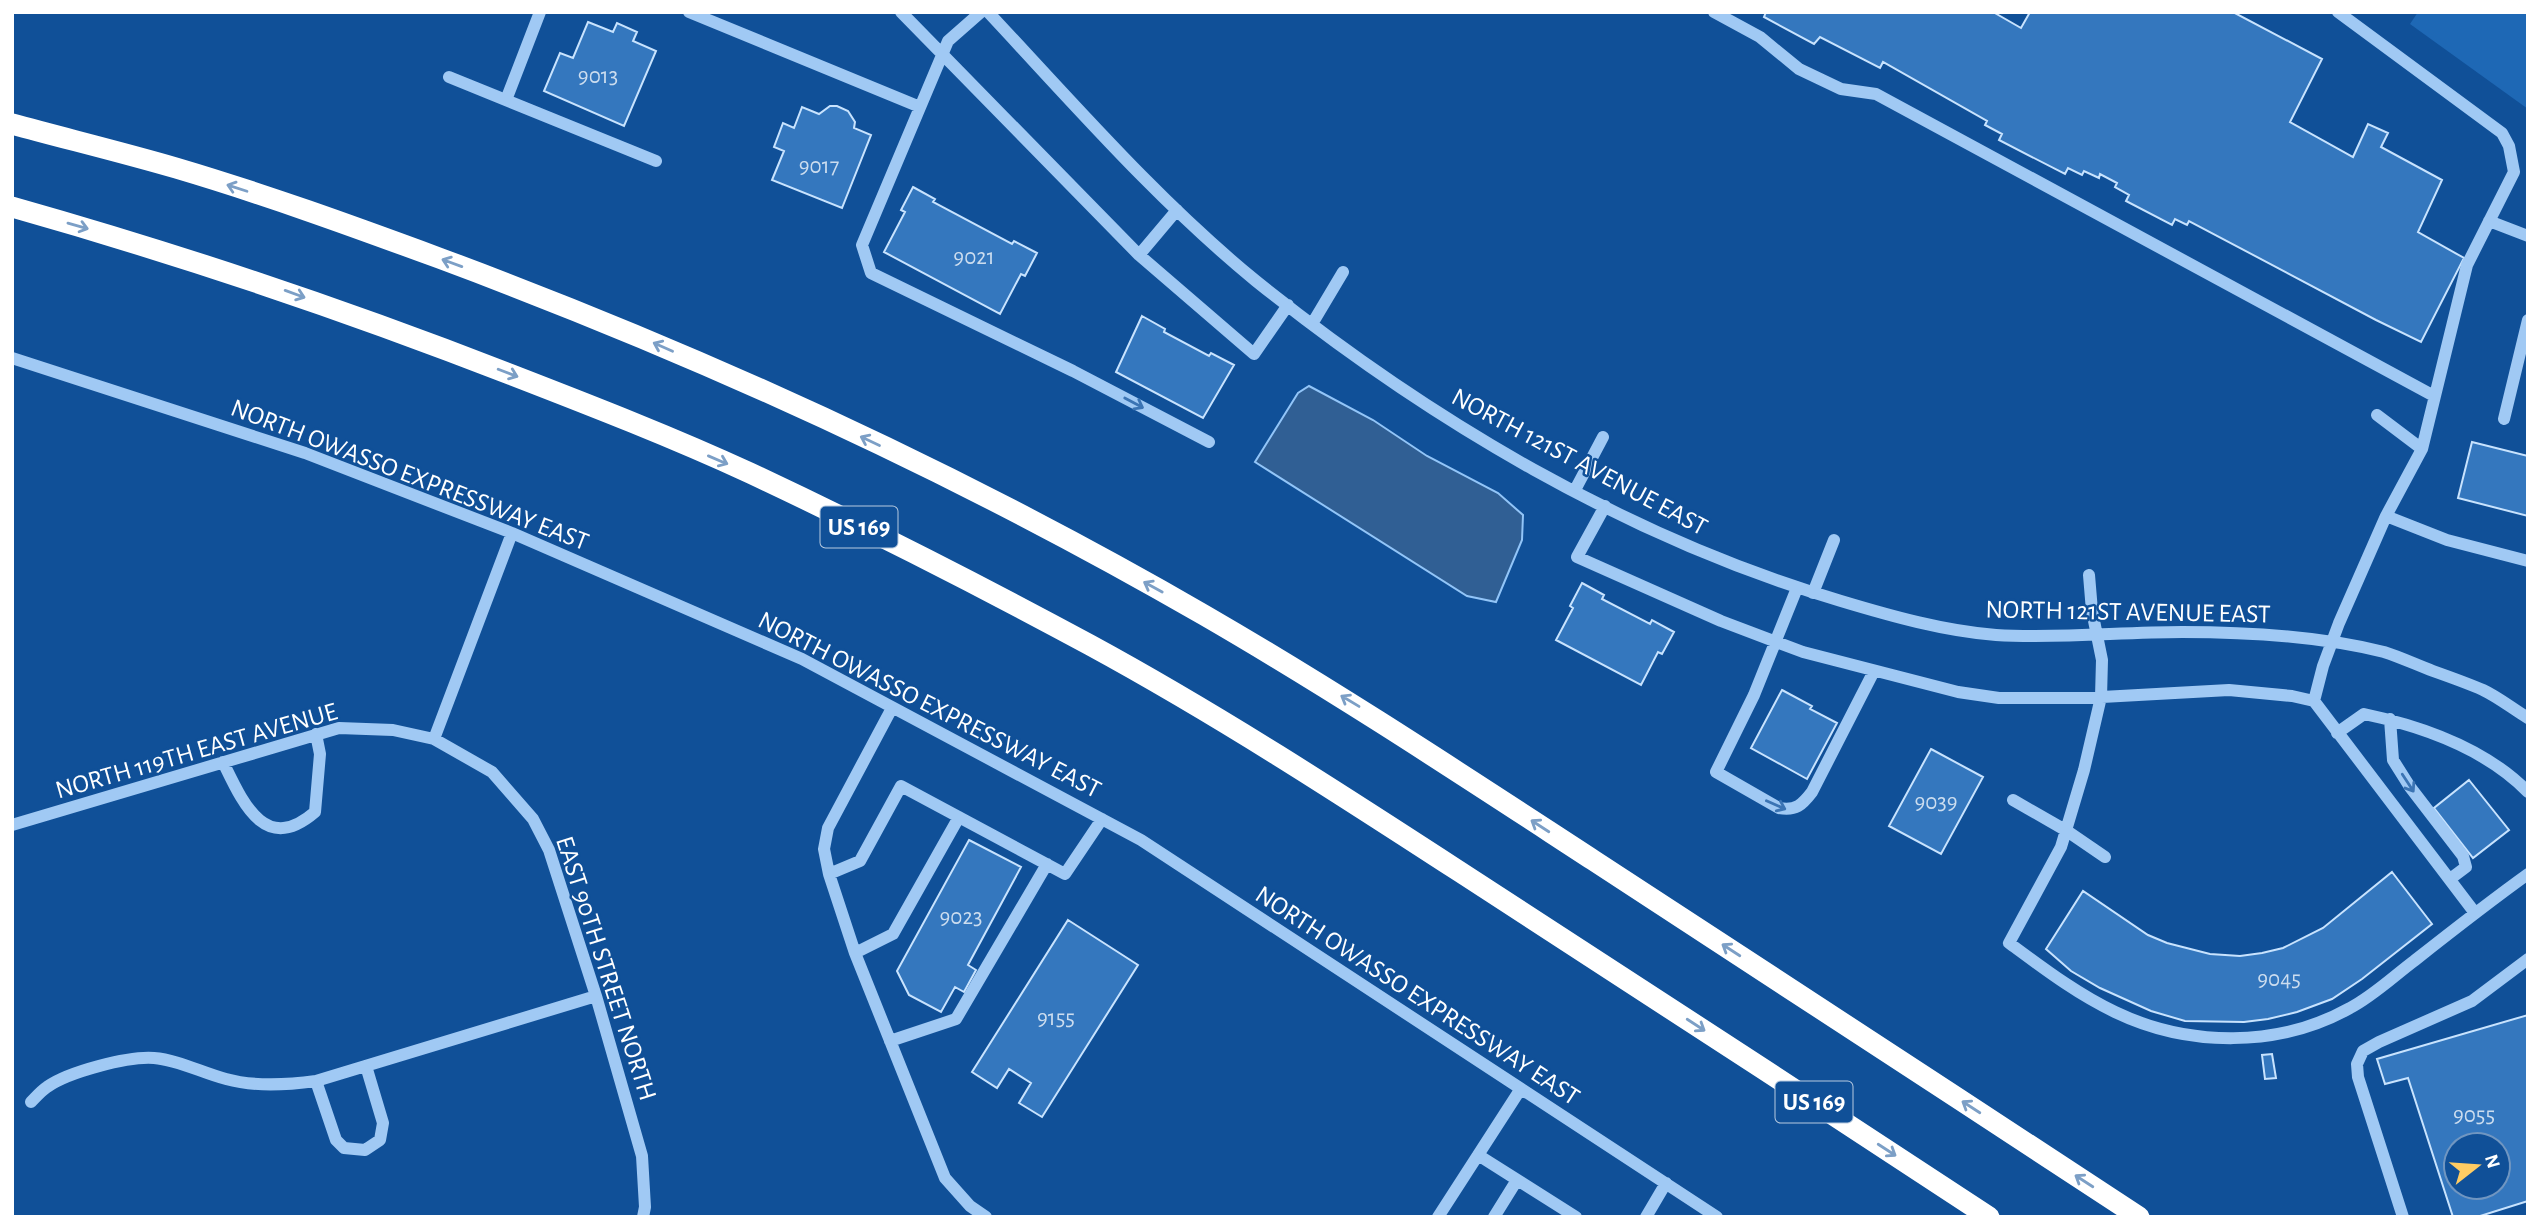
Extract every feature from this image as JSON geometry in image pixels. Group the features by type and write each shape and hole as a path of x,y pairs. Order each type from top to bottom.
{"highway":[{"path":"12,124 190,173 332,219 505,282 770,393 1014,512 1202,614 1353,703 2139,1217"},
{"name":"US 169","path":"12,207 122,238 409,335 578,400 746,471 919,555 1093,647 1251,738 1989,1217"}],"street":[{"path":"506,100 540,12"},
{"path":"689,12 920,107"},
{"path":"901,12 1139,255 1254,354 1288,305"},
{"path":"981,12 948,41 920,107 862,245 871,273 1073,371 1209,442"},
{"name":"NORTH 121ST AVENUE EAST","path":"988,12 1106,139 1177,210 1254,279 1312,324 1449,419 1605,506 1717,559 1797,588 1901,619 1995,635 2185,632 2280,636 2385,653 2485,691 2528,718"},
{"path":"1714,12 1760,37 1799,69 1841,89 1875,94 2434,396"},
{"path":"2314,701 2331,643 2386,516 2422,449 2467,265 2514,172 2510,146 2502,132 2338,12"},
{"path":"449,77 656,161"},
{"path":"1139,255 1177,210"},
{"path":"2489,221 2528,236"},
{"path":"1312,324 1343,272"},
{"path":"2504,419 2528,320"},
{"name":"NORTH OWASSO EXPRESSWAY EAST","path":"12,358 305,453 512,533 802,659 1141,841 1717,1217"},
{"path":"2377,415 2422,449"},
{"path":"1575,490 1603,438"},
{"path":"1605,506 1577,557 1721,621 1803,652 1958,692 1999,698 2101,697 2229,690 2292,696 2314,701 2475,913"},
{"path":"2386,516 2447,540 2528,561"},
{"path":"434,739 512,533"},
{"path":"1813,593 1834,540"},
{"path":"2089,575 2102,660 2101,697 2067,831 2009,943 2060,980 2116,1012 2181,1034 2214,1037 2275,1035 2351,1008 2528,874"},
{"path":"1797,588 1777,642 1716,772 1779,808 1790,810 1802,805 1812,792 1874,671"},
{"path":"892,708 828,828 824,849 828,874 855,953 945,1178 970,1206 986,1217"},
{"path":"2337,733 2364,714 2408,723 2482,758 2528,792"},
{"path":"2390,719 2393,760 2410,787 2463,856 2466,867 2450,879"},
{"name":"NORTH 119TH EAST AVENUE","path":"12,825 339,728 393,730 434,739"},
{"path":"223,762 234,785 258,821 281,829 299,825 315,812 320,754 316,734"},
{"name":"EAST 90TH STREET NORTH","path":"434,739 492,772 533,819 549,850 596,996 642,1156 645,1207 643,1217"},
{"path":"828,874 860,861 901,786 1065,874 1102,819"},
{"path":"2013,800 2105,857"},
{"path":"855,953 893,934 959,817"},
{"path":"890,1041 956,1020 1047,864"},
{"path":"2403,1217 2358,1077 2357,1064 2363,1051 2472,1001 2528,959"},
{"path":"31,1102 47,1086 82,1072 135,1058 156,1058 238,1081 285,1085 316,1082 596,996"},
{"path":"316,1082 335,1140 344,1148 365,1150 380,1140 383,1123 366,1066"},
{"path":"1437,1217 1520,1090"},
{"path":"1478,1154 1576,1217"},
{"path":"1494,1217 1517,1180"},
{"path":"1646,1217 1665,1183"}],"shaded area":[{"path":"2418,12 2528,12 2528,109 2410,24"},
{"path":"1309,386 1373,420 1427,456 1498,493 1523,515 1522,540 1496,602 1467,596 1255,462 1298,393"}],"building":[{"path":"1766,12 1993,12 2021,28 2030,12 2233,12 2322,59 2290,122 2353,157 2368,124 2388,133 2381,147 2442,180 2418,232 2464,258 2421,342 2189,221 2187,225 2175,219 2172,225 2126,201 2129,195 2115,187 2117,183 2100,174 2099,178 2084,171 2082,175 2068,168 2065,174 1999,140 2002,134 1985,125 1987,121 1883,62 1880,68 1820,37 1814,44 1764,17"},
{"path":"588,22 613,32 617,23 637,32 633,41 656,51 624,126 544,91 560,53 573,58"},
{"path":"830,106 848,111 855,122 854,128 871,135 842,208 772,180 784,151 774,147 783,123 794,128 802,107 819,114"},
{"path":"913,187 935,199 933,202 1012,244 1014,241 1037,253 1025,276 1021,274 1000,314 884,252 905,212 901,210"},
{"path":"1142,316 1165,329 1164,332 1209,356 1211,353 1234,365 1203,418 1116,372"},
{"path":"2472,442 2528,456 2528,516 2458,498"},
{"path":"1582,583 1604,595 1602,599 1650,624 1652,620 1674,632 1662,654 1658,652 1641,685 1556,640 1573,608 1570,606"},
{"path":"1782,690 1837,723 1807,779 1751,748"},
{"path":"1931,749 1983,777 1941,854 1889,826"},
{"path":"2469,780 2509,830 2473,858 2434,808"},
{"path":"969,840 1021,867 968,965 976,970 964,992 955,987 941,1012 909,995 897,971"},
{"path":"2392,872 2432,924 2332,999 2268,1019 2244,1022 2185,1021 2151,1011 2100,988 2071,971 2046,949 2083,891 2148,935 2167,943 2210,954 2240,956 2262,953 2283,948 2323,928"},
{"path":"1068,920 1138,965 1042,1117 1019,1103 1031,1083 1009,1069 997,1088 972,1072"},
{"path":"2528,1015 2528,1201 2477,1217 2453,1217 2448,1201 2512,1201 2512,1131 2442,1131 2442,1183 2408,1078 2385,1084 2377,1059"},
{"path":"2272,1054 2276,1078 2265,1079 2262,1055"}]}
